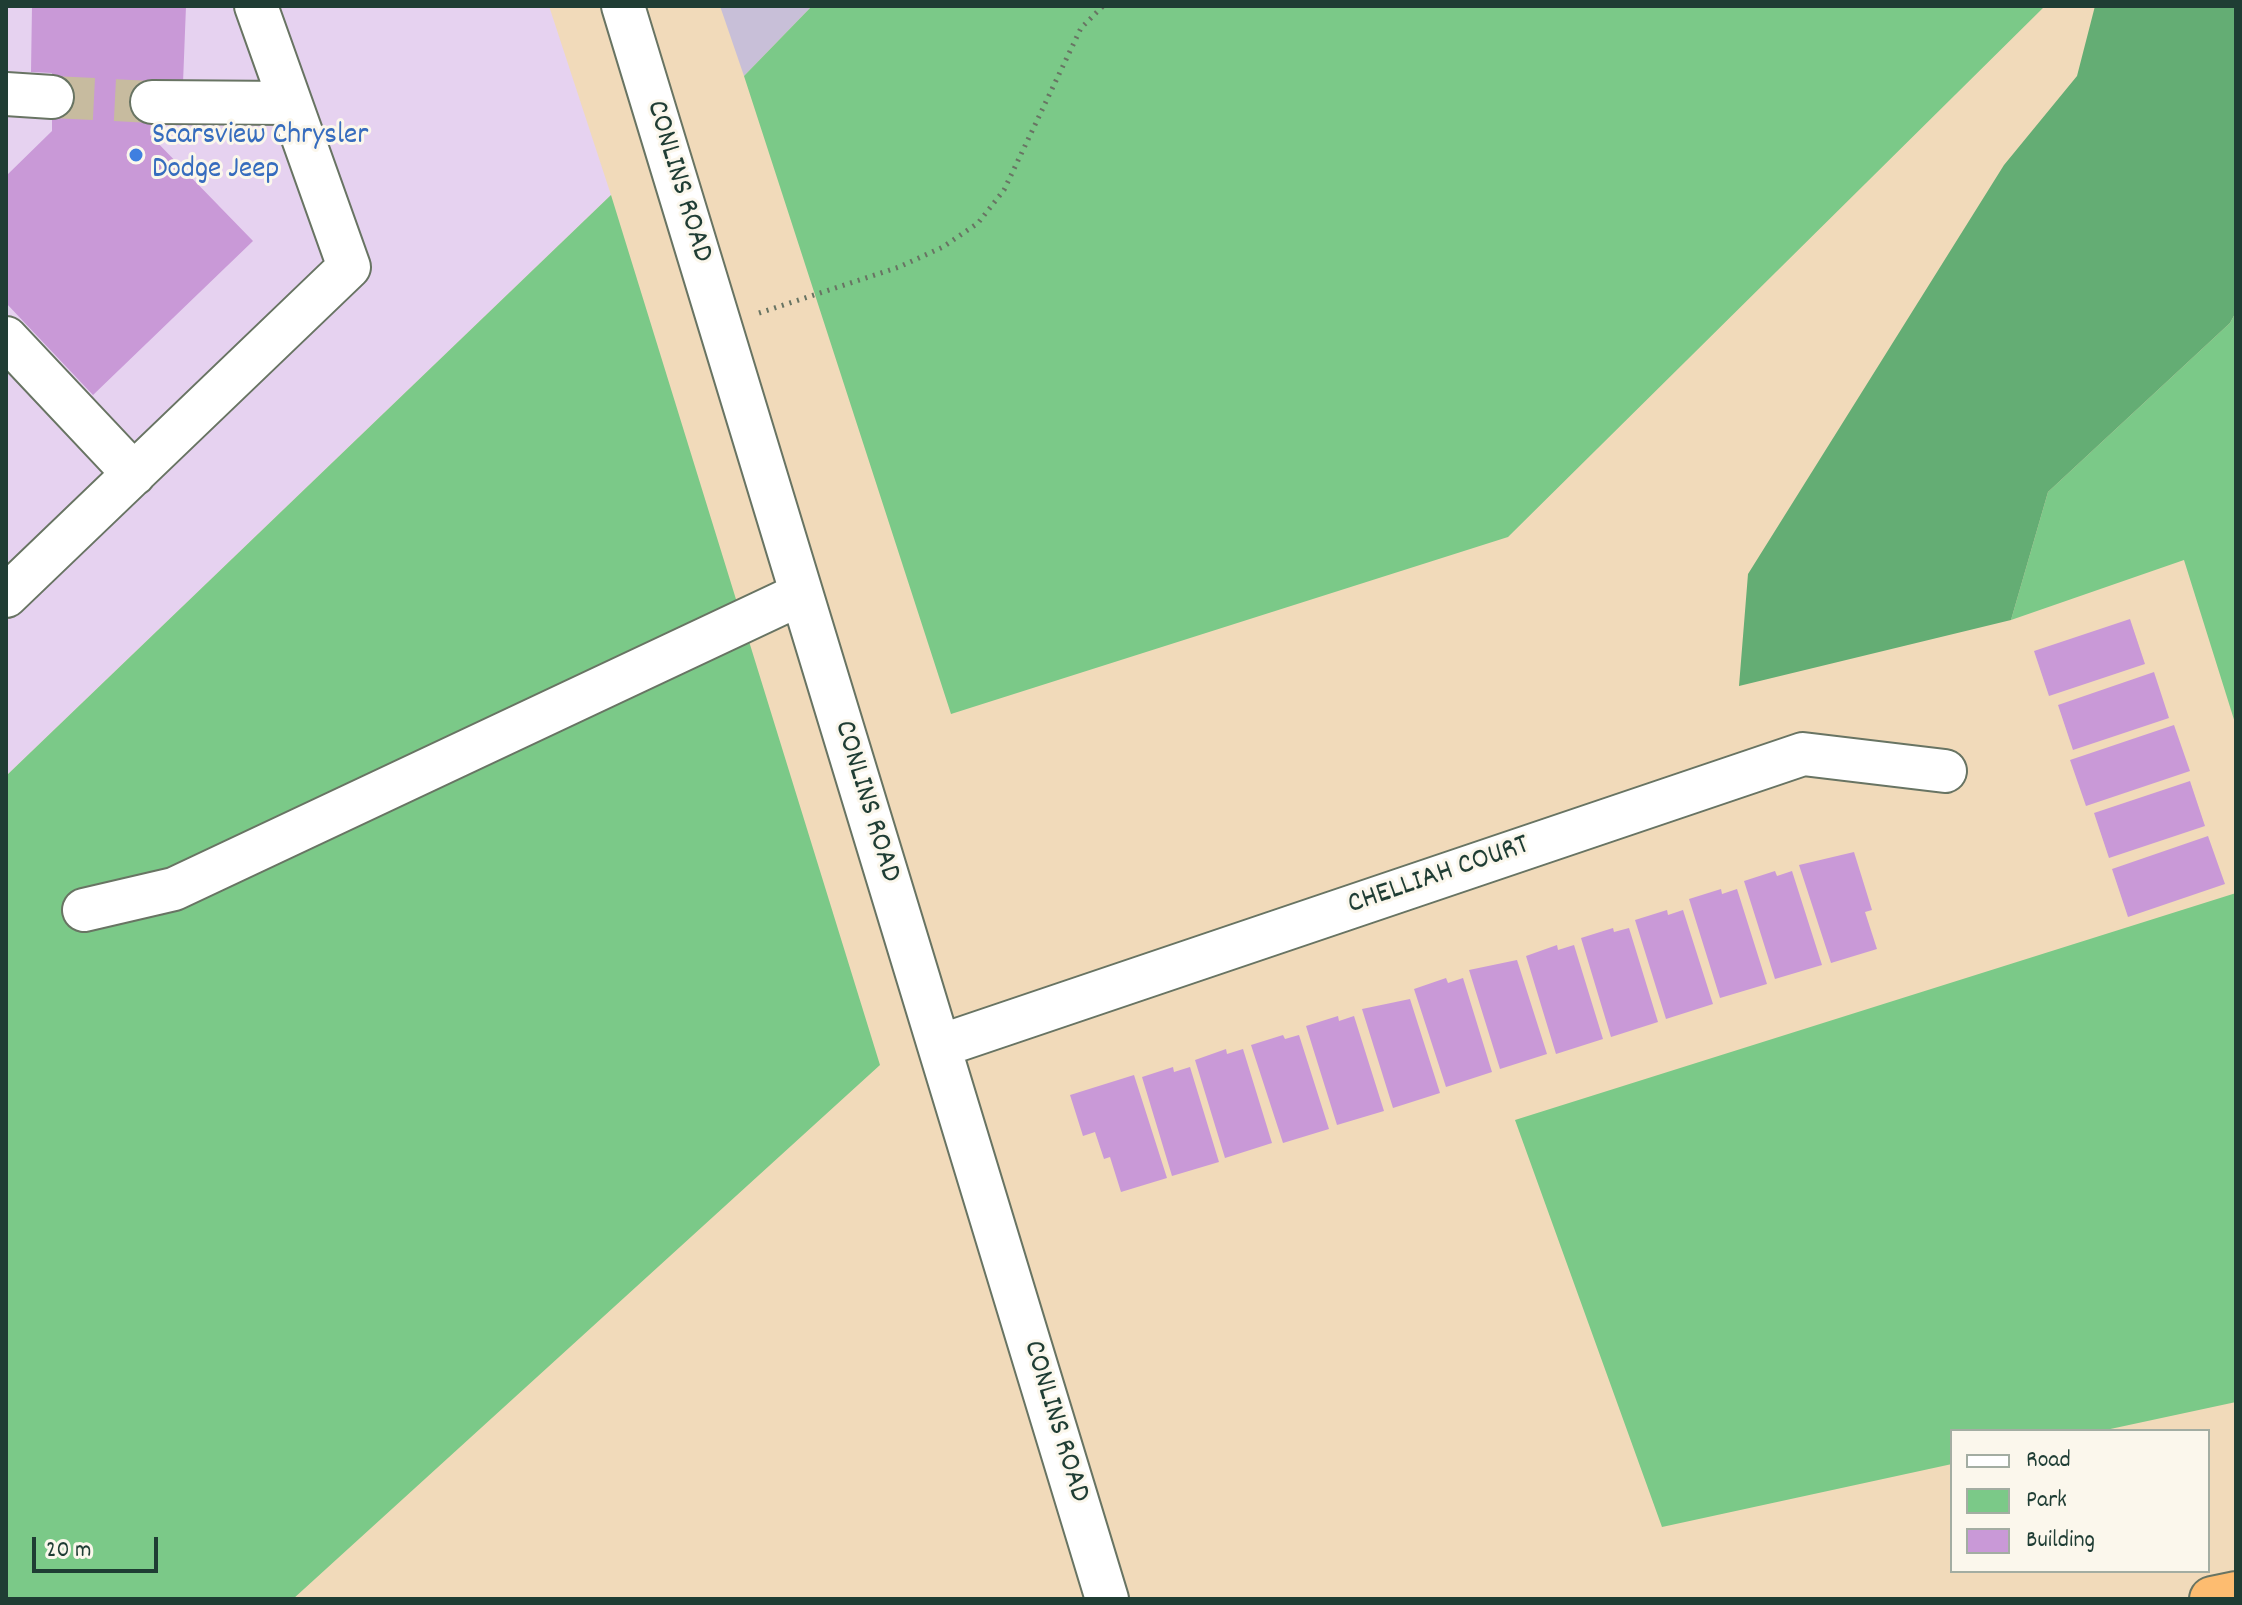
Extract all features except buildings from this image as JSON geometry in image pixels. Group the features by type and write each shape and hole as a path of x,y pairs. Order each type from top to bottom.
{"highway":[{"path":"2212,1599 2236,1594"}],"street":[{"path":"6,596 349,267 256,6"},
{"name":"CONLINS ROAD","path":"623,6 1107,1599"},
{"path":"6,94 52,97"},
{"path":"152,102 290,103"},
{"path":"6,338 134,474"},
{"path":"84,910 174,889 801,594"},
{"name":"CHELLIAH COURT","path":"940,1046 1803,754 1945,771"}],"path":[{"path":"722,326 899,267 943,247 978,223 1004,190 1081,28 1103,6"}],"shaded area":[{"path":"6,6 549,6 611,195 6,776"},
{"path":"720,6 812,6 744,76"}],"green space":[{"path":"812,6 2045,6 1508,537 951,714 744,76"},
{"path":"2095,6 2236,6 2236,312 2230,323 2048,492 2011,620 1739,686 1748,574 2004,165 2077,76"},
{"path":"611,195 880,1065 293,1599 6,1599 6,776"},
{"path":"2236,312 2236,726 2184,560 2011,620 2048,492 2230,323"},
{"path":"2236,893 2236,1402 2110,1429 1950,1429 1950,1464 1662,1527 1515,1120"}],"tunnel":[{"path":"52,97 152,102"}],"place":[{"name":"Scarsview Chrysler Dodge Jeep","path":"136,155"}]}
